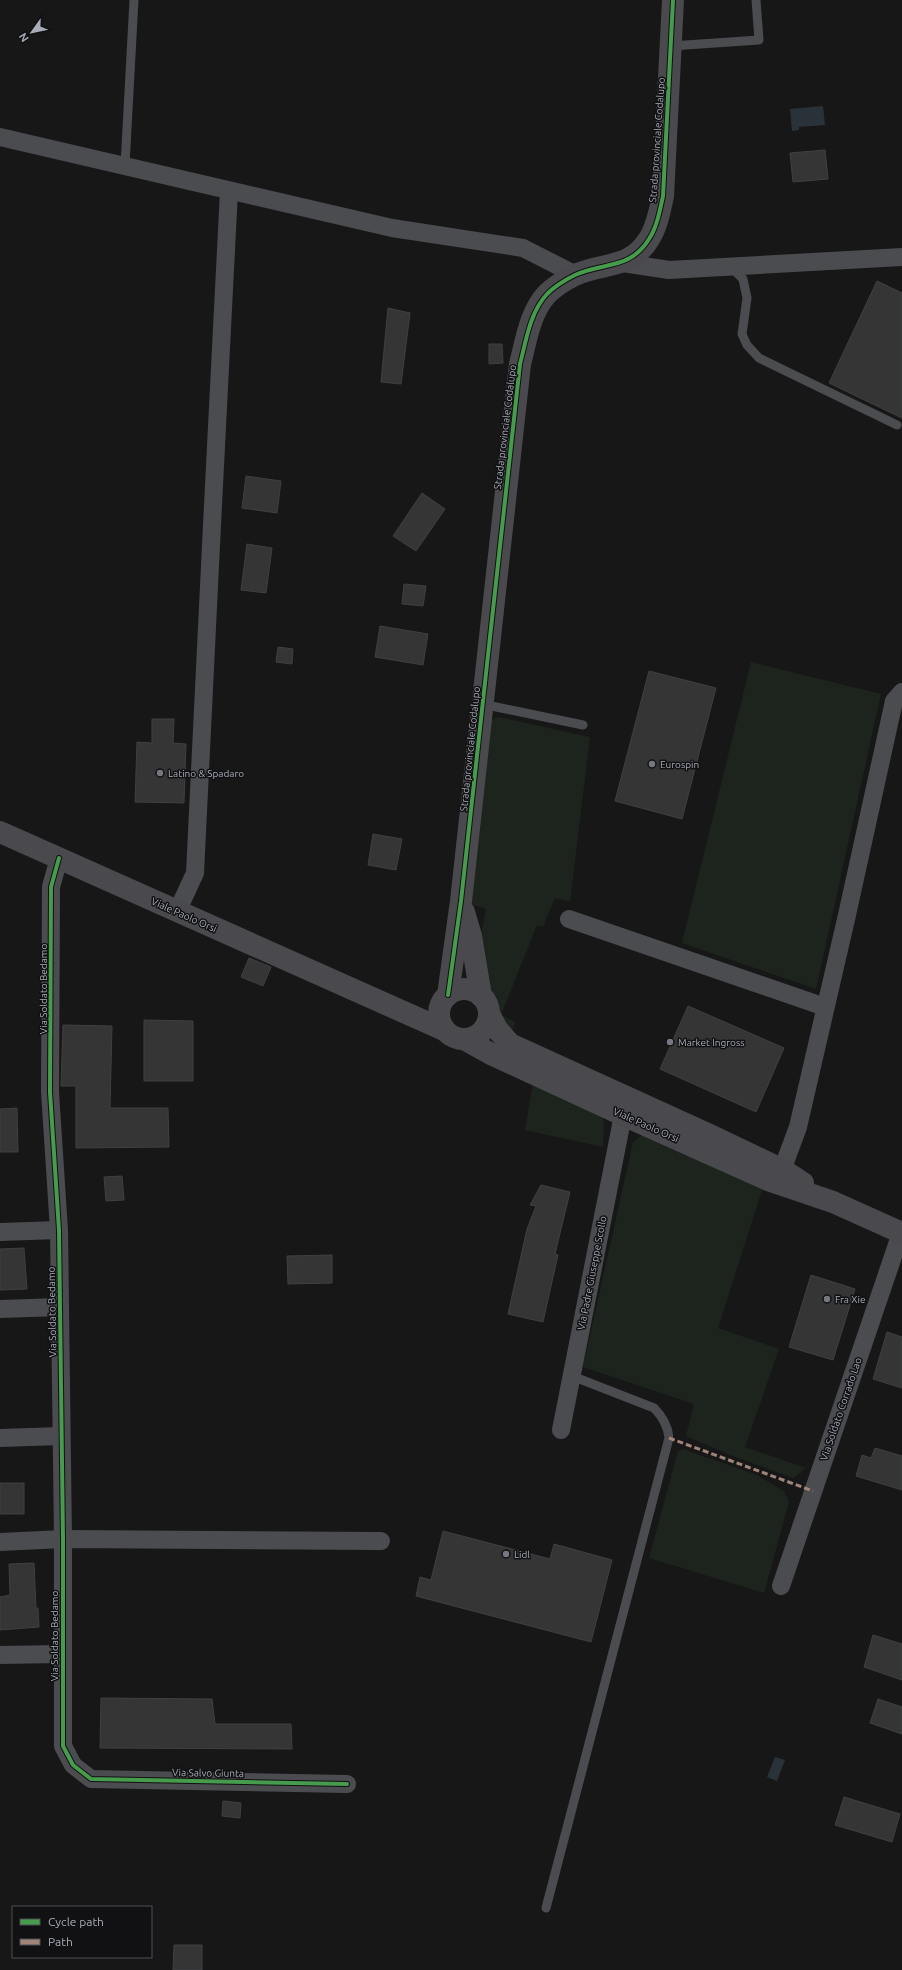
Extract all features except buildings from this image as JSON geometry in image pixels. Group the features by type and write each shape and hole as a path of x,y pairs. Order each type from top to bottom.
{"main road":[{"name":"Strada provinciale Codalupo","path":"446,996 461,901 520,364 529,330 537,310 547,295 558,285 576,275 623,263 639,253 650,238 661,203 673,0"},
{"name":"Viale Paolo Orsi","path":"0,832 368,997"},
{"path":"368,997 444,1030 453,1037 464,1039 474,1037 482,1032 487,1024 485,1005 471,936 461,901"},
{"path":"368,997 413,1004 431,1003 456,990 465,989 474,991 485,1005"},
{"path":"444,1030 439,1014 446,996"},
{"name":"Viale Paolo Orsi","path":"485,1005 505,1040 712,1136 780,1177"},
{"name":"Viale Paolo Orsi","path":"464,1039 493,1055 623,1115 780,1177 901,1233"}],"street":[{"path":"0,137 392,228 523,248 576,275"},
{"path":"177,912 195,873 208,570 214,509 229,191"},
{"path":"623,263 669,270 902,257"},
{"path":"780,1177 798,1127 894,701 902,692"},
{"name":"Via Soldato Bedamo","path":"59,858 51,887 50,1092 59,1230 63,1539 62,1746 73,1765"},
{"path":"569,919 825,1006"},
{"path":"533,1054 563,1077 616,1103 623,1115 633,1110 642,1111 683,1130 712,1136"},
{"name":"Via Padre Giuseppe Scollo","path":"561,1430 623,1115"},
{"path":"0,1232 59,1230"},
{"name":"Via Soldato Corrado Lao","path":"781,1586 901,1233"},
{"path":"0,1309 60,1307"},
{"path":"0,1438 62,1436"},
{"path":"0,1542 63,1539 381,1541"},
{"path":"0,1655 62,1654"},
{"name":"Via Salvo Giunta","path":"73,1765 91,1779 347,1784"}],"lane":[{"path":"125,165 134,0"},
{"path":"671,46 759,40 756,0"},
{"path":"730,266 743,279 747,298 742,334 747,345 759,358 897,425"},
{"path":"482,704 583,725"},
{"path":"546,1908 669,1438 669,1432 663,1417 654,1408 572,1376"}],"shaded area":[{"path":"823,106 825,125 799,127 799,130 792,131 790,109"},
{"path":"751,662 881,694 816,989 682,943"},
{"path":"499,717 590,737 570,902 555,898 543,927 537,925 501,1015 515,1023 510,1035 491,995 480,939 486,909 470,904 490,721"},
{"path":"533,1083 602,1114 604,1124 603,1147 525,1130"},
{"path":"643,1134 764,1184 718,1328 779,1349 745,1447 806,1468 793,1478 730,1455 686,1436 694,1404 583,1367 633,1142"},
{"path":"683,1449 757,1475 784,1491 789,1502 764,1593 649,1558 678,1451"},
{"path":"775,1757 785,1760 777,1781 767,1777"}],"marked path":[{"path":"669,1438 813,1491"}],"cycle path":[{"path":"448,995 461,901 520,364 536,309 547,294 560,283 575,275 625,261 642,249 654,229 663,196 673,0"},
{"path":"59,858 51,887 50,1092 59,1230 63,1539 63,1746 73,1765 91,1779 347,1784"}],"place":[{"name":"Eurospin","path":"652,764"},
{"name":"Latino & Spadaro","path":"160,773"},
{"name":"Market Ingross","path":"670,1042"},
{"name":"Fra Xie","path":"827,1299"},
{"name":"Lidl","path":"506,1554"}]}
